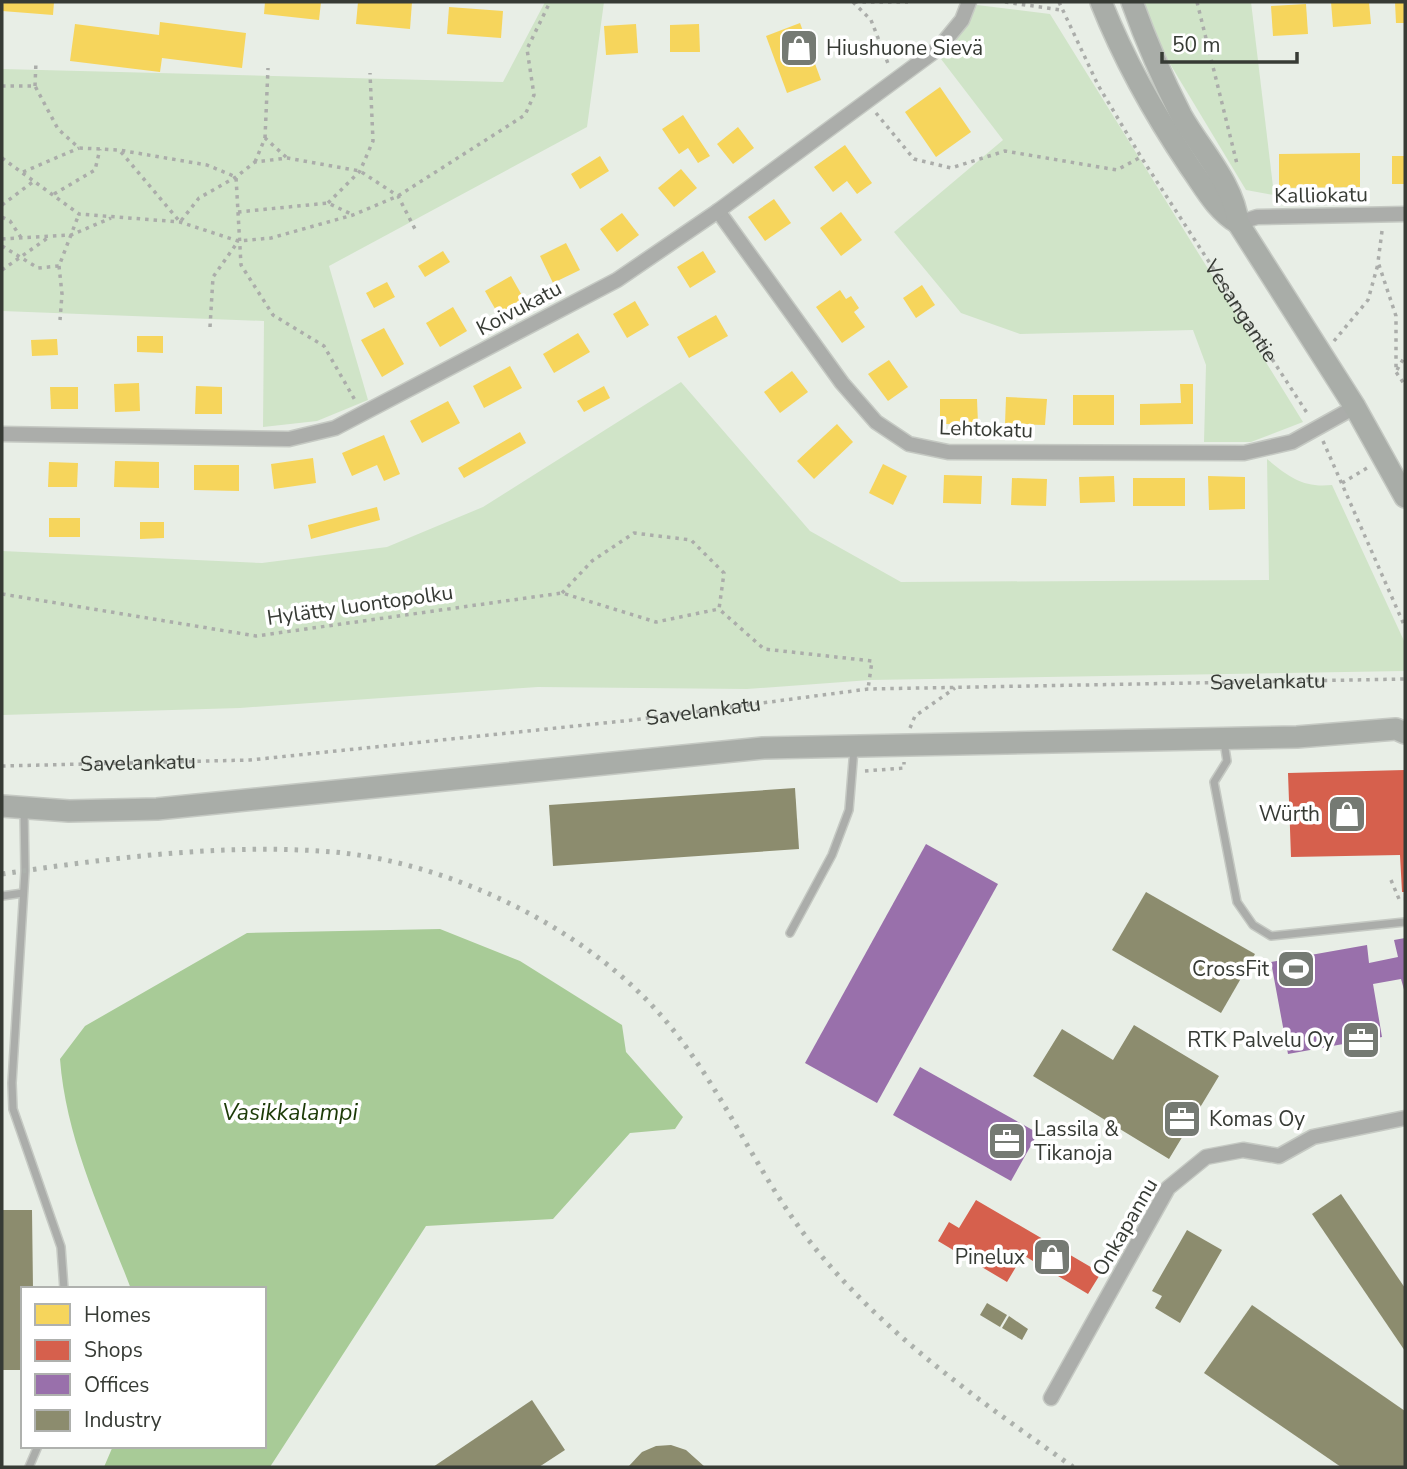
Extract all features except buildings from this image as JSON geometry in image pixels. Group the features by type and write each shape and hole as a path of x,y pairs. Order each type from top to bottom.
{"main road":[{"name":"Vesangantie","path":"1101,2 1136,79 1170,139 1223,214 1238,223"},
{"name":"Vesangantie","path":"1132,2 1156,65 1183,118 1236,205 1238,223 1355,407 1405,497"},
{"name":"Savelankatu","path":"2,806 69,811 157,809 763,748 1297,737 1402,728"}],"street":[{"name":"Koivukatu","path":"2,434 289,439 335,428 617,280 718,211 939,48 962,20 969,2"},
{"name":"Lehtokatu","path":"718,211 842,383 876,422 909,444 948,452 1244,453 1282,446 1355,407"},
{"name":"Kalliokatu","path":"1238,223 1257,217 1405,215"},
{"name":"Onkapannu","path":"1051,1398 1168,1188 1206,1157 1244,1150 1279,1156 1313,1137 1405,1118"}],"lane":[{"path":"1223,738 1227,761 1214,782 1237,902 1254,925 1271,936 1405,922"},
{"path":"790,933 832,855 849,810 854,745"},
{"path":"24,808 23,893 12,1083 13,1109 61,1247 64,1287"},
{"path":"2,896 23,893"},
{"path":"29,1467 37,1448"}],"path":[{"path":"2,158 79,215 180,222 238,241 271,239 353,215 398,196 525,115 534,95 527,49 550,2"},
{"path":"853,2 908,2"},
{"path":"853,2 871,20 895,80"},
{"path":"1005,2 1061,10"},
{"name":"Vesangantie","path":"1059,2 1098,85 1141,157 1317,428 1405,627"},
{"path":"1197,2 1238,167"},
{"path":"36,61 35,86 58,129 79,148"},
{"path":"180,222 199,198 236,177 255,162 265,138 268,68"},
{"path":"328,203 360,171 373,141 370,73"},
{"path":"2,86 35,86"},
{"path":"866,102 914,159 951,168 1004,151 1118,170 1141,157"},
{"path":"265,138 287,158"},
{"path":"23,173 79,148 119,150 207,165 236,177"},
{"path":"54,194 95,170 100,149"},
{"path":"119,150 180,222"},
{"path":"255,162 287,158 360,171 398,196 415,229"},
{"path":"236,177 241,265 273,315 324,346 362,413"},
{"path":"2,205 34,181"},
{"path":"237,212 328,203 353,215"},
{"path":"60,320 62,293 59,266 79,215"},
{"path":"1326,331 1333,342 1368,300 1378,262 1384,215"},
{"path":"2,217 10,220 22,239"},
{"path":"2,239 71,235 113,217"},
{"path":"2,270 50,236"},
{"path":"209,327 213,276 238,241"},
{"path":"2,246 19,259 38,268 59,266"},
{"path":"1378,262 1396,316 1396,372 1405,386"},
{"path":"1396,372 1405,356"},
{"path":"562,593 592,561 634,533 691,540 724,573 719,609 764,649 872,661 868,689"},
{"name":"Hylätty luontopolku","path":"2,594 256,636 562,593 656,622 719,609"},
{"name":"Savelankatu","path":"2,766 250,760 634,720 868,689 1405,679"},
{"path":"1391,880 1399,900 1405,899"}],"shaded area":[{"path":"545,2 604,2 587,127 329,266 368,400 317,421 263,427 264,321 2,311 2,69 503,82"},
{"path":"1141,2 1251,2 1274,195 1246,190 1152,34"},
{"path":"977,5 1050,14 1303,422 1251,442 1204,442 1206,365 1193,330 1020,334 961,313 894,232 1003,140 941,59 967,26"},
{"path":"681,382 810,531 901,582 1269,580 1267,459 1304,483 1332,485 1405,643 1405,671 870,680 747,689 538,687 240,708 2,715 2,551 262,563 387,547 483,507"}],"water":[{"name":"Vasikkalampi","path":"440,929 520,961 622,1025 626,1052 683,1117 675,1129 630,1133 553,1219 426,1226 270,1467 104,1467 112,1448 266,1448 266,1287 130,1287 78,1148 60,1059 85,1026 247,933"}],"railway":[{"path":"2,874 126,858 209,851 251,849 334,852 425,870 515,906 558,930 597,957 634,987 665,1020 706,1077 798,1225 819,1253 876,1314 939,1368 1073,1467"}],"place":[{"name":"Hiushuone Sievä","path":"799,48"},
{"name":"Würth","path":"1347,814"},
{"name":"CrossFit","path":"1296,969"},
{"name":"RTK Palvelu Oy","path":"1361,1040"},
{"name":"Komas Oy","path":"1182,1119"},
{"name":"Lassila & Tikanoja","path":"1007,1141"},
{"name":"Pinelux","path":"1052,1257"}]}
